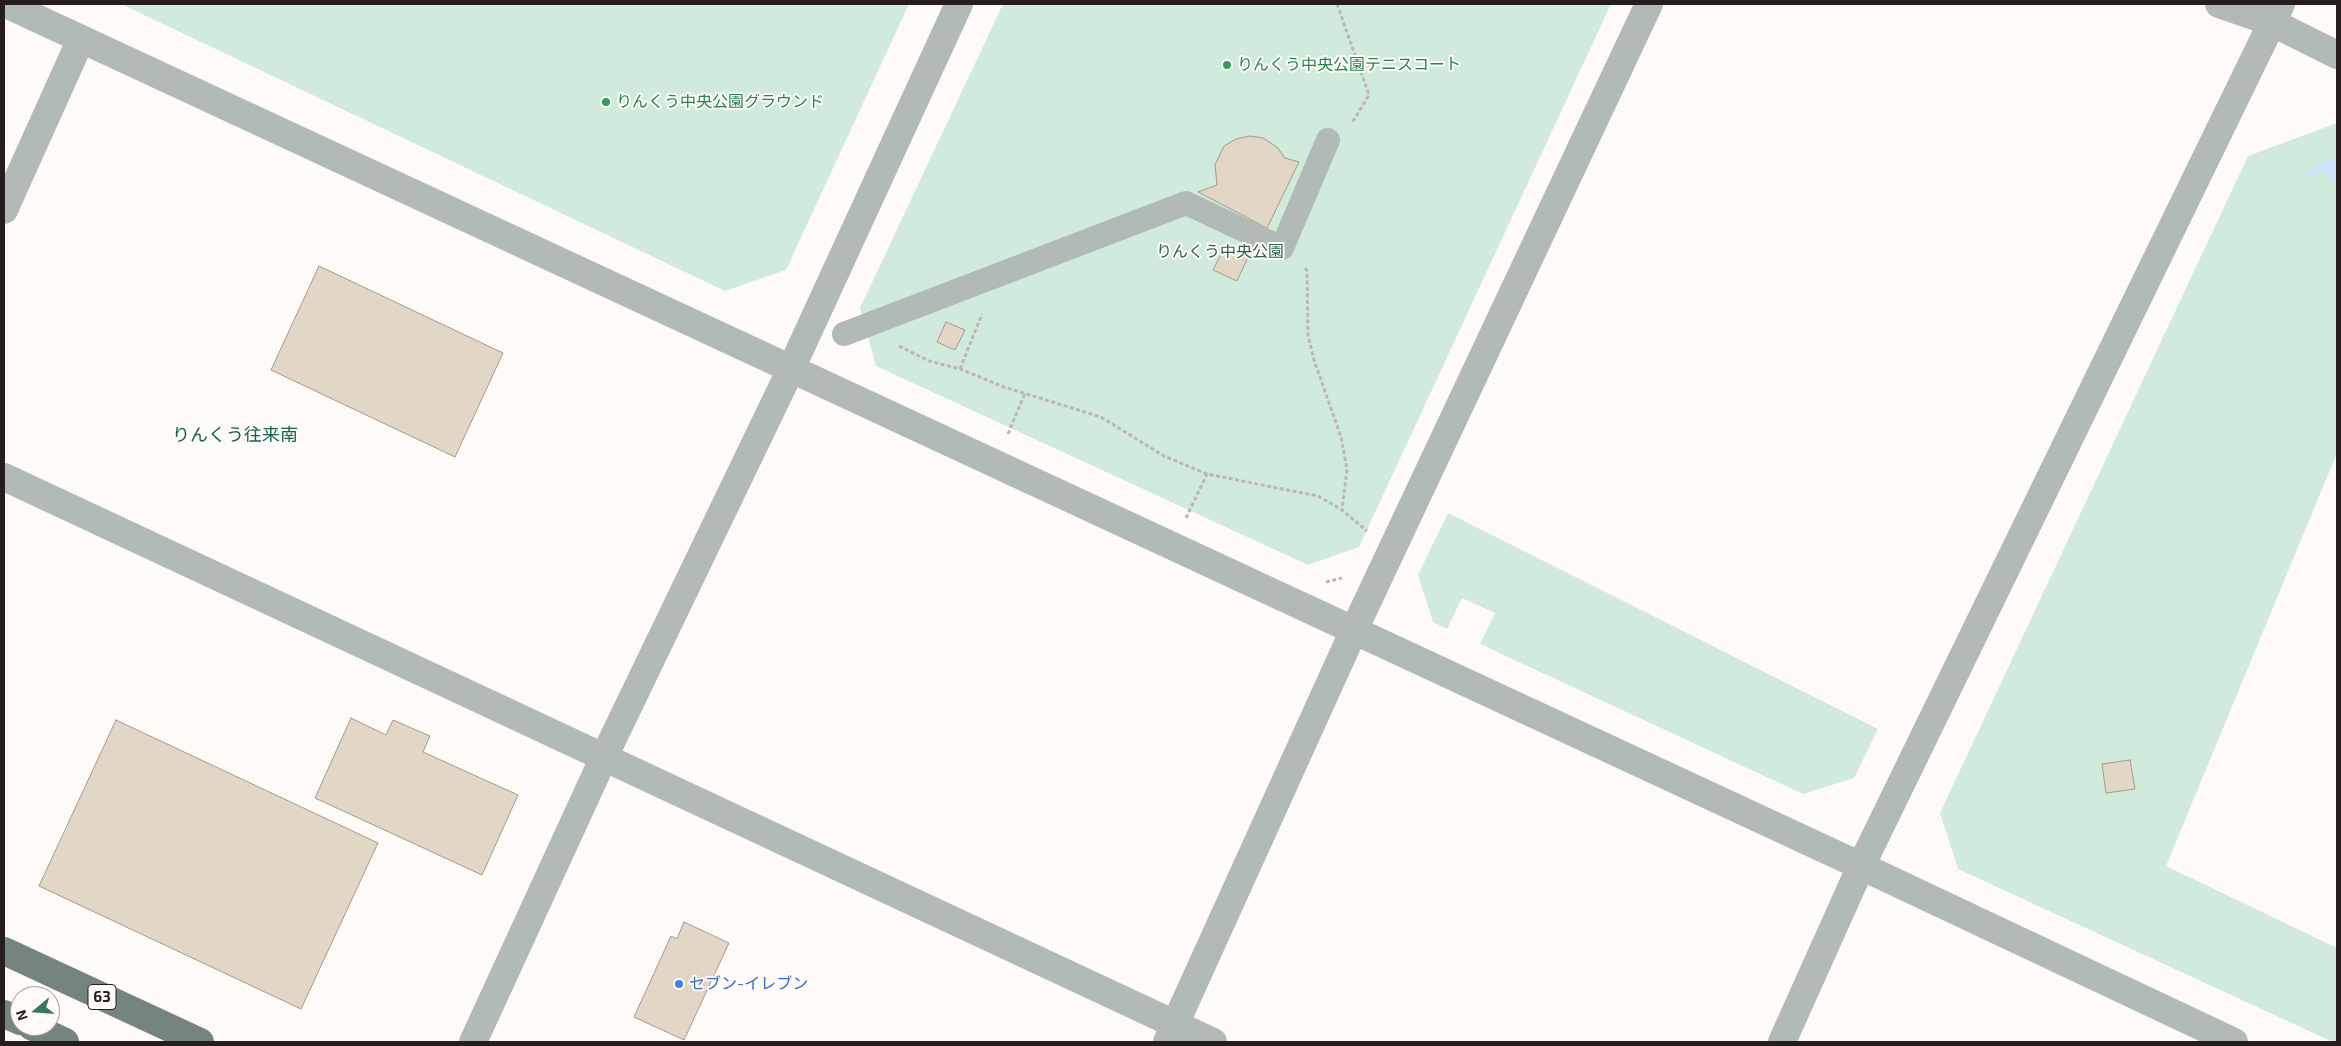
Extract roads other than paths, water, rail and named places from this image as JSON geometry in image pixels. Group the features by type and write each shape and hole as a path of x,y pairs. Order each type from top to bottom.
{"main road":[{"name":"63","path":"4,951 200,1042"},
{"path":"52,1036 66,1042"}],"street":[{"path":"6,4 790,370 1861,866 2234,1042"},
{"path":"473,1042 604,757 790,370 959,4"},
{"path":"1171,1033 1354,630 1650,4"},
{"path":"2219,4 2276,13 2337,55"},
{"path":"1782,1042 1861,866 2276,13"},
{"path":"4,210 81,39"},
{"path":"844,334 1186,203 1282,248 1328,140"},
{"path":"4,476 604,757 1171,1033 1213,1042"}],"water":[{"path":"2337,157 2337,180 2334,181 2332,176 2325,171 2302,179 2311,169"}],"place":[{"name":"りんくう中央公園テニスコート","path":"1227,65"},
{"name":"りんくう中央公園グラウンド","path":"606,102"},
{"name":"セブン-イレブン","path":"679,984"}],"district":[{"name":"りんくう往来南","path":"235,435"}],"park label":[{"name":"りんくう中央公園","path":"1220,252"}]}
